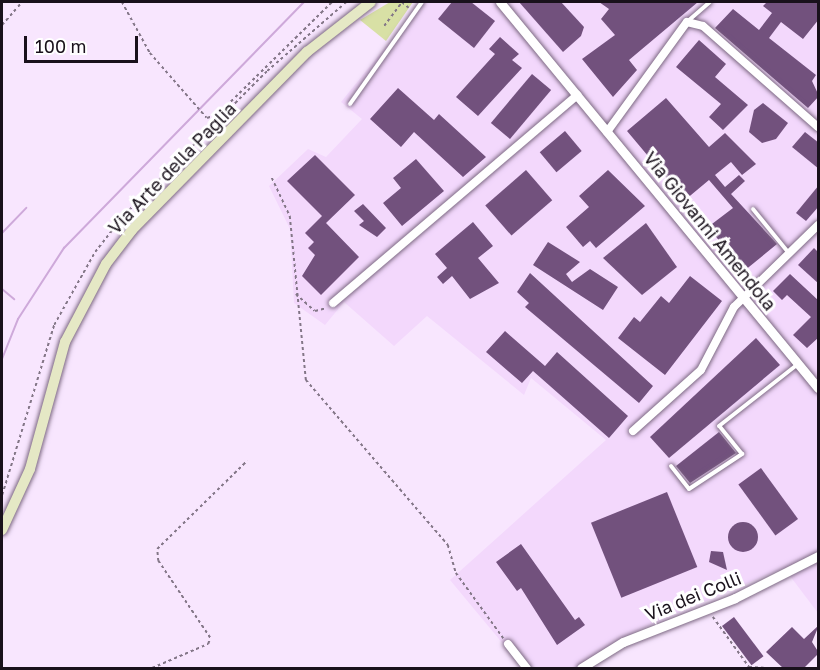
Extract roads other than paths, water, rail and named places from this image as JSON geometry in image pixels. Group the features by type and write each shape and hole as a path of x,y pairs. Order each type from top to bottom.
{"main road":[{"name":"Via Arte della Paglia","path":"2,530 30,469 65,342 112,255 307,52 371,2"}],"street":[{"name":"Via Giovanni Amendola","path":"500,2 819,388"},
{"path":"608,132 687,22 703,26 819,127"},
{"path":"333,303 577,95"},
{"path":"633,431 701,370 743,296 819,225"},
{"name":"Via dei Colli","path":"581,669 623,642 707,609 819,556"},
{"path":"508,644 527,669"}],"lane":[{"path":"350,104 422,2"},
{"path":"687,22 710,2"},
{"path":"753,209 789,253"},
{"path":"671,466 689,489 742,454 719,426 798,364"}],"waterway":[{"path":"2,359 18,319 64,248 304,2"},
{"path":"2,233 26,208"},
{"path":"2,289 14,299"}]}
